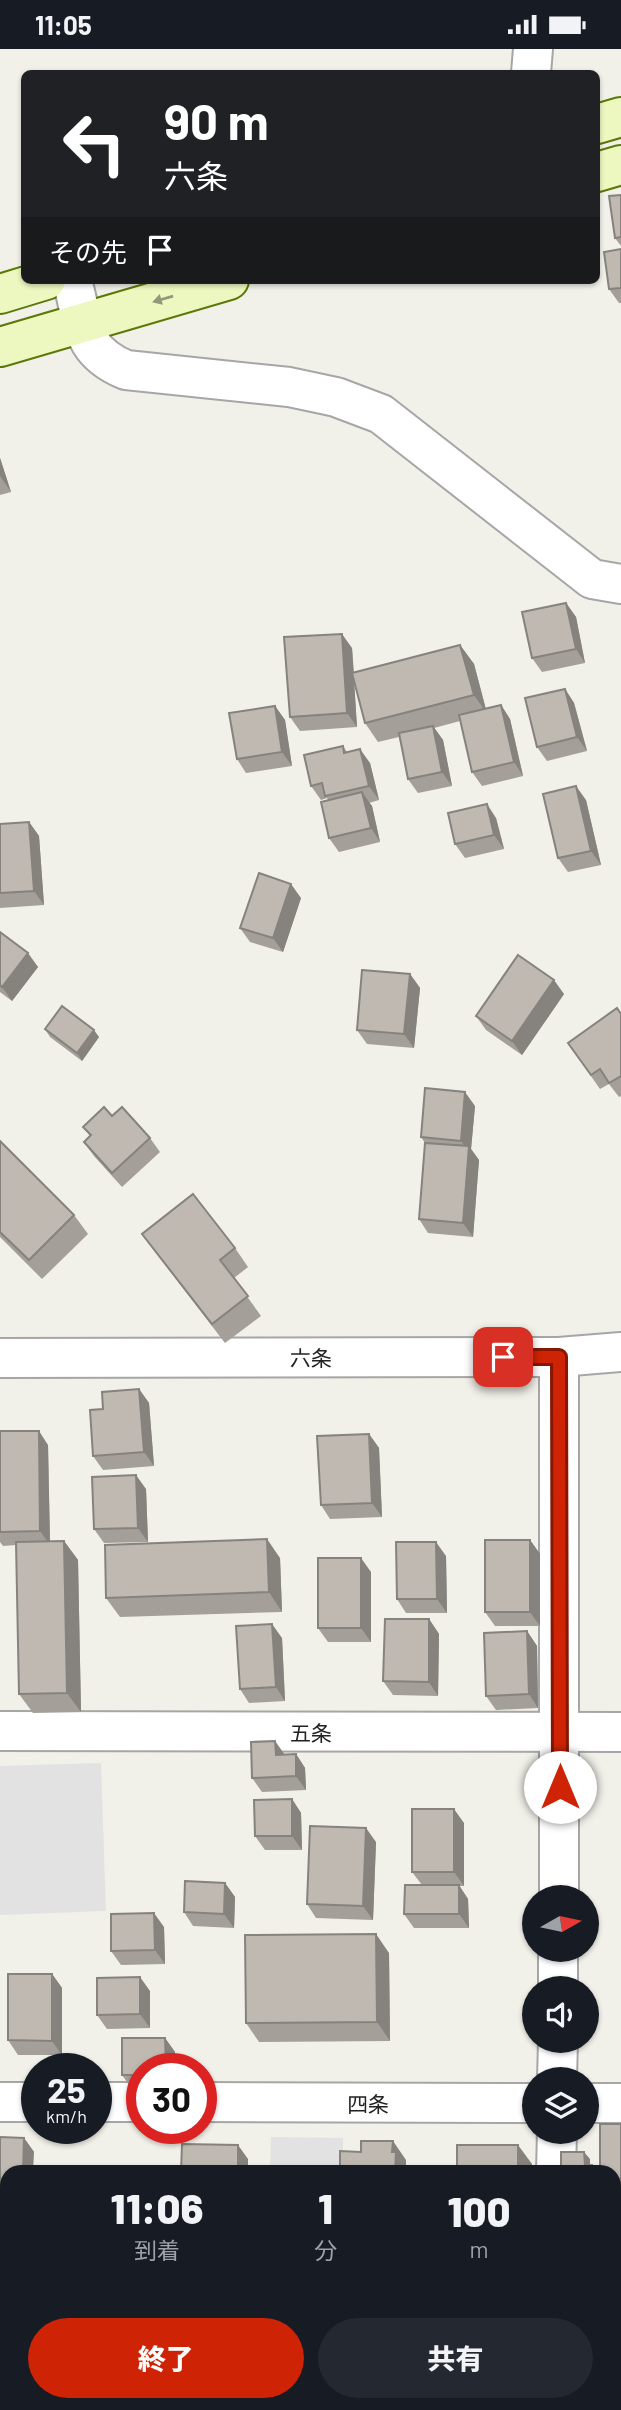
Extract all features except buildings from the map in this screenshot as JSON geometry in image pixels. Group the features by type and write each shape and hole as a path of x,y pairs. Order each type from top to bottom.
{"main road":[{"path":"600,123 621,117"},
{"path":"600,171 621,165"},
{"path":"0,294 33,284"},
{"path":"0,347 215,284"}],"street":[{"path":"531,70 533,49"},
{"path":"73,284 89,343 103,360 126,369 289,387 336,397 381,414 592,579 621,584"},
{"name":"六条","path":"0,1358 559,1357 621,1352"},
{"path":"559,1357 559,1885"},
{"name":"五条","path":"0,1731 621,1732"},
{"path":"0,2102 21,2102"},
{"name":"四条","path":"217,2102 522,2103"},
{"path":"599,2103 621,2103"},
{"path":"556,2165 557,2144"}],"shaded area":[{"path":"101,1763 106,1911 0,1915 0,1766"},
{"path":"271,2137 343,2138 343,2165 270,2165"}],"route":[{"path":"503,1357 559,1357 560,1787"}]}
